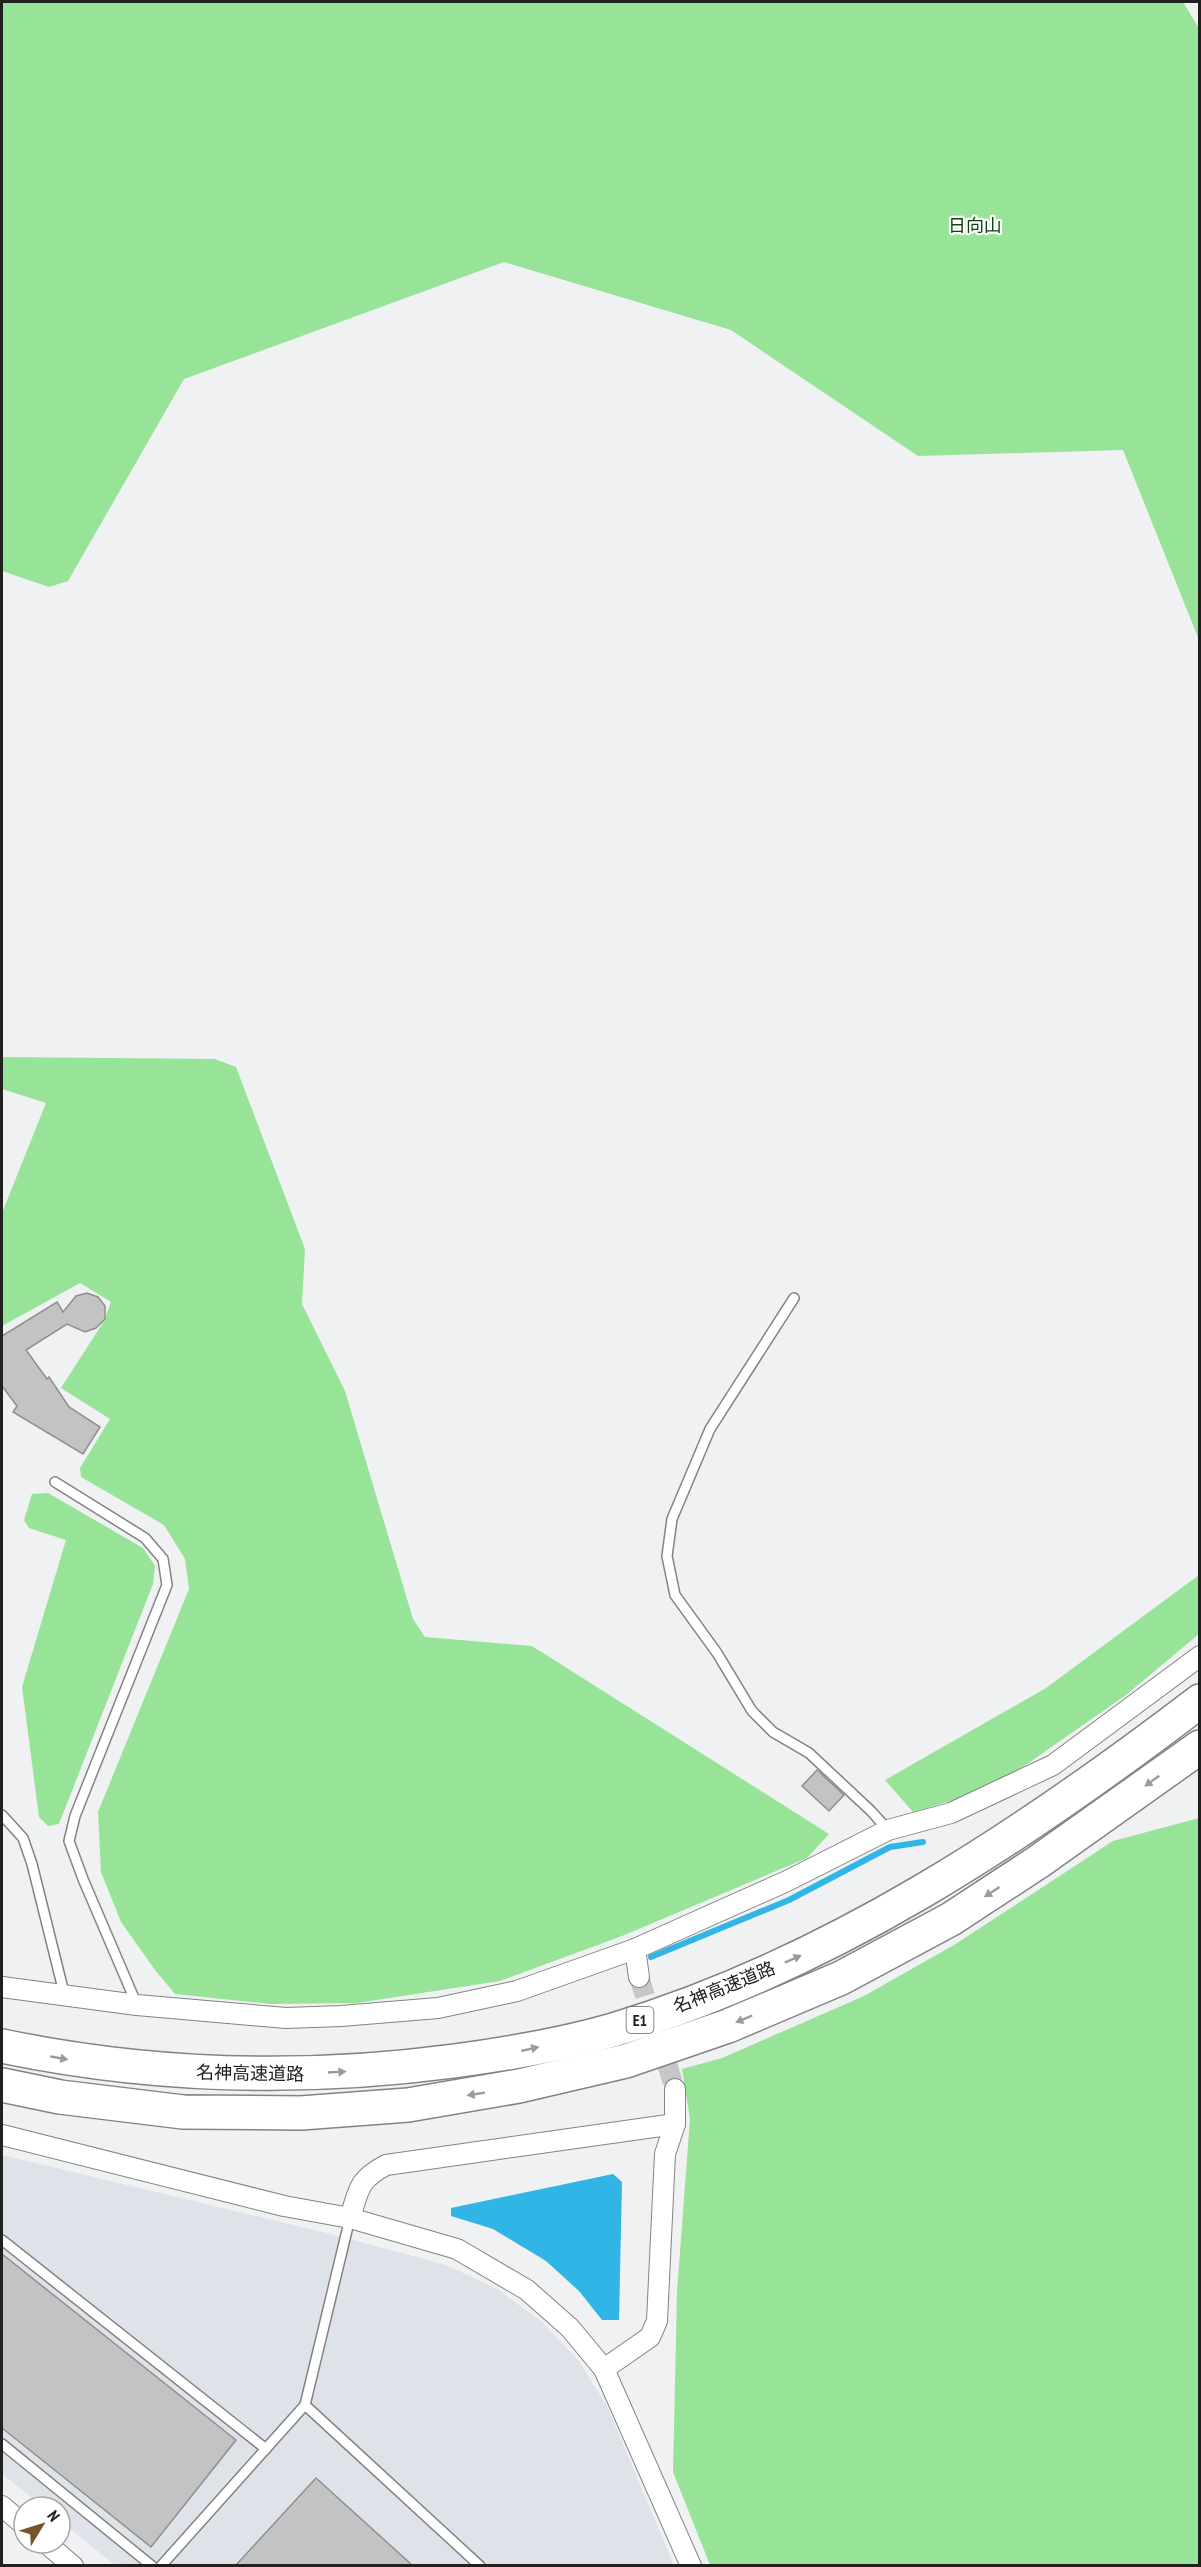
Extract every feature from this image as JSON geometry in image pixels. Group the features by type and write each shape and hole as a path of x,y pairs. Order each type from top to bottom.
{"highway":[{"name":"名神高速道路","path":"2,2046 61,2058 182,2072 297,2074 398,2069 512,2054 613,2030 715,1993 823,1946 932,1886 1017,1832 1200,1701"},
{"name":"名神高速道路","path":"2,2085 60,2097 183,2112 301,2113 408,2105 519,2086 626,2061 728,2026 841,1978 951,1919 1038,1862 1200,1747"}],"street":[{"path":"2,1987 137,2005 286,2018 438,2008 517,1991 635,1948 787,1881 888,1830 951,1814 1053,1765 1200,1656"},
{"path":"635,1948 639,1977"},
{"path":"604,2369 650,2337 657,2321 665,2154 675,2124 675,2089"},
{"path":"350,2218 358,2191 367,2176 386,2165 675,2124"},
{"path":"2,2135 284,2205 350,2218 457,2249 527,2290 570,2328 604,2369 691,2565"},
{"path":"60,2555 72,2565"}],"lane":[{"path":"794,1298 710,1429 672,1519 667,1556 675,1595 717,1653 752,1711 773,1732 809,1753 888,1830"},
{"path":"55,1482 145,1538 163,1559 167,1585 75,1816 69,1841 137,2005"},
{"path":"2,1815 23,1838 29,1855 65,1996"},
{"path":"161,2565 305,2405 350,2218"},
{"path":"2,2241 267,2449"},
{"path":"305,2405 480,2565"},
{"path":"2,2444 152,2565"}],"shaded area":[{"path":"2,2155 335,2235 446,2265 497,2289 541,2321 578,2360 607,2406 674,2565 115,2565 72,2531 72,2495 28,2495 2,2474"}],"green space":[{"name":"日向山","path":"2,2 1183,2 1200,30 1199,640 1123,450 918,456 731,330 504,262 184,379 68,581 49,587 2,571"},
{"path":"2,1057 215,1059 236,1067 305,1249 302,1304 345,1391 413,1619 425,1637 532,1646 829,1834 807,1858 622,1936 500,1981 357,2003 271,2004 175,1994 121,1922 101,1872 98,1812 189,1589 185,1559 164,1525 81,1477 80,1468 110,1419 61,1388 104,1321 111,1302 80,1283 2,1326 2,1213 46,1103 2,1089"},
{"path":"48,1493 143,1548 155,1566 153,1584 59,1824 48,1826 39,1817 22,1687 66,1540 29,1528 24,1520 32,1494"},
{"path":"1199,1575 1199,1634 1126,1695 1020,1769 974,1794 913,1812 885,1780 1046,1688"},
{"path":"1199,1818 1199,2565 710,2565 673,2472 677,2292 690,2119 682,2069 722,2058 864,1996 954,1945 1113,1841"}],"water":[{"path":"613,2174 622,2182 619,2320 602,2320 579,2291 546,2261 493,2229 451,2216 451,2208"}],"building":[{"path":"87,1293 98,1297 105,1306 105,1319 96,1328 85,1332 67,1324 26,1350 47,1379 49,1377 69,1407 100,1427 83,1454 13,1412 17,1406 2,1386 2,1336 57,1302 63,1312 76,1296"},
{"path":"817,1770 844,1795 829,1811 802,1786"},
{"path":"2,2254 236,2440 151,2547 2,2428"},
{"path":"316,2478 412,2565 236,2565"}],"waterway":[{"path":"651,1957 789,1900 890,1847 923,1842"}],"tunnel":[{"path":"639,1977 675,2089"}]}
